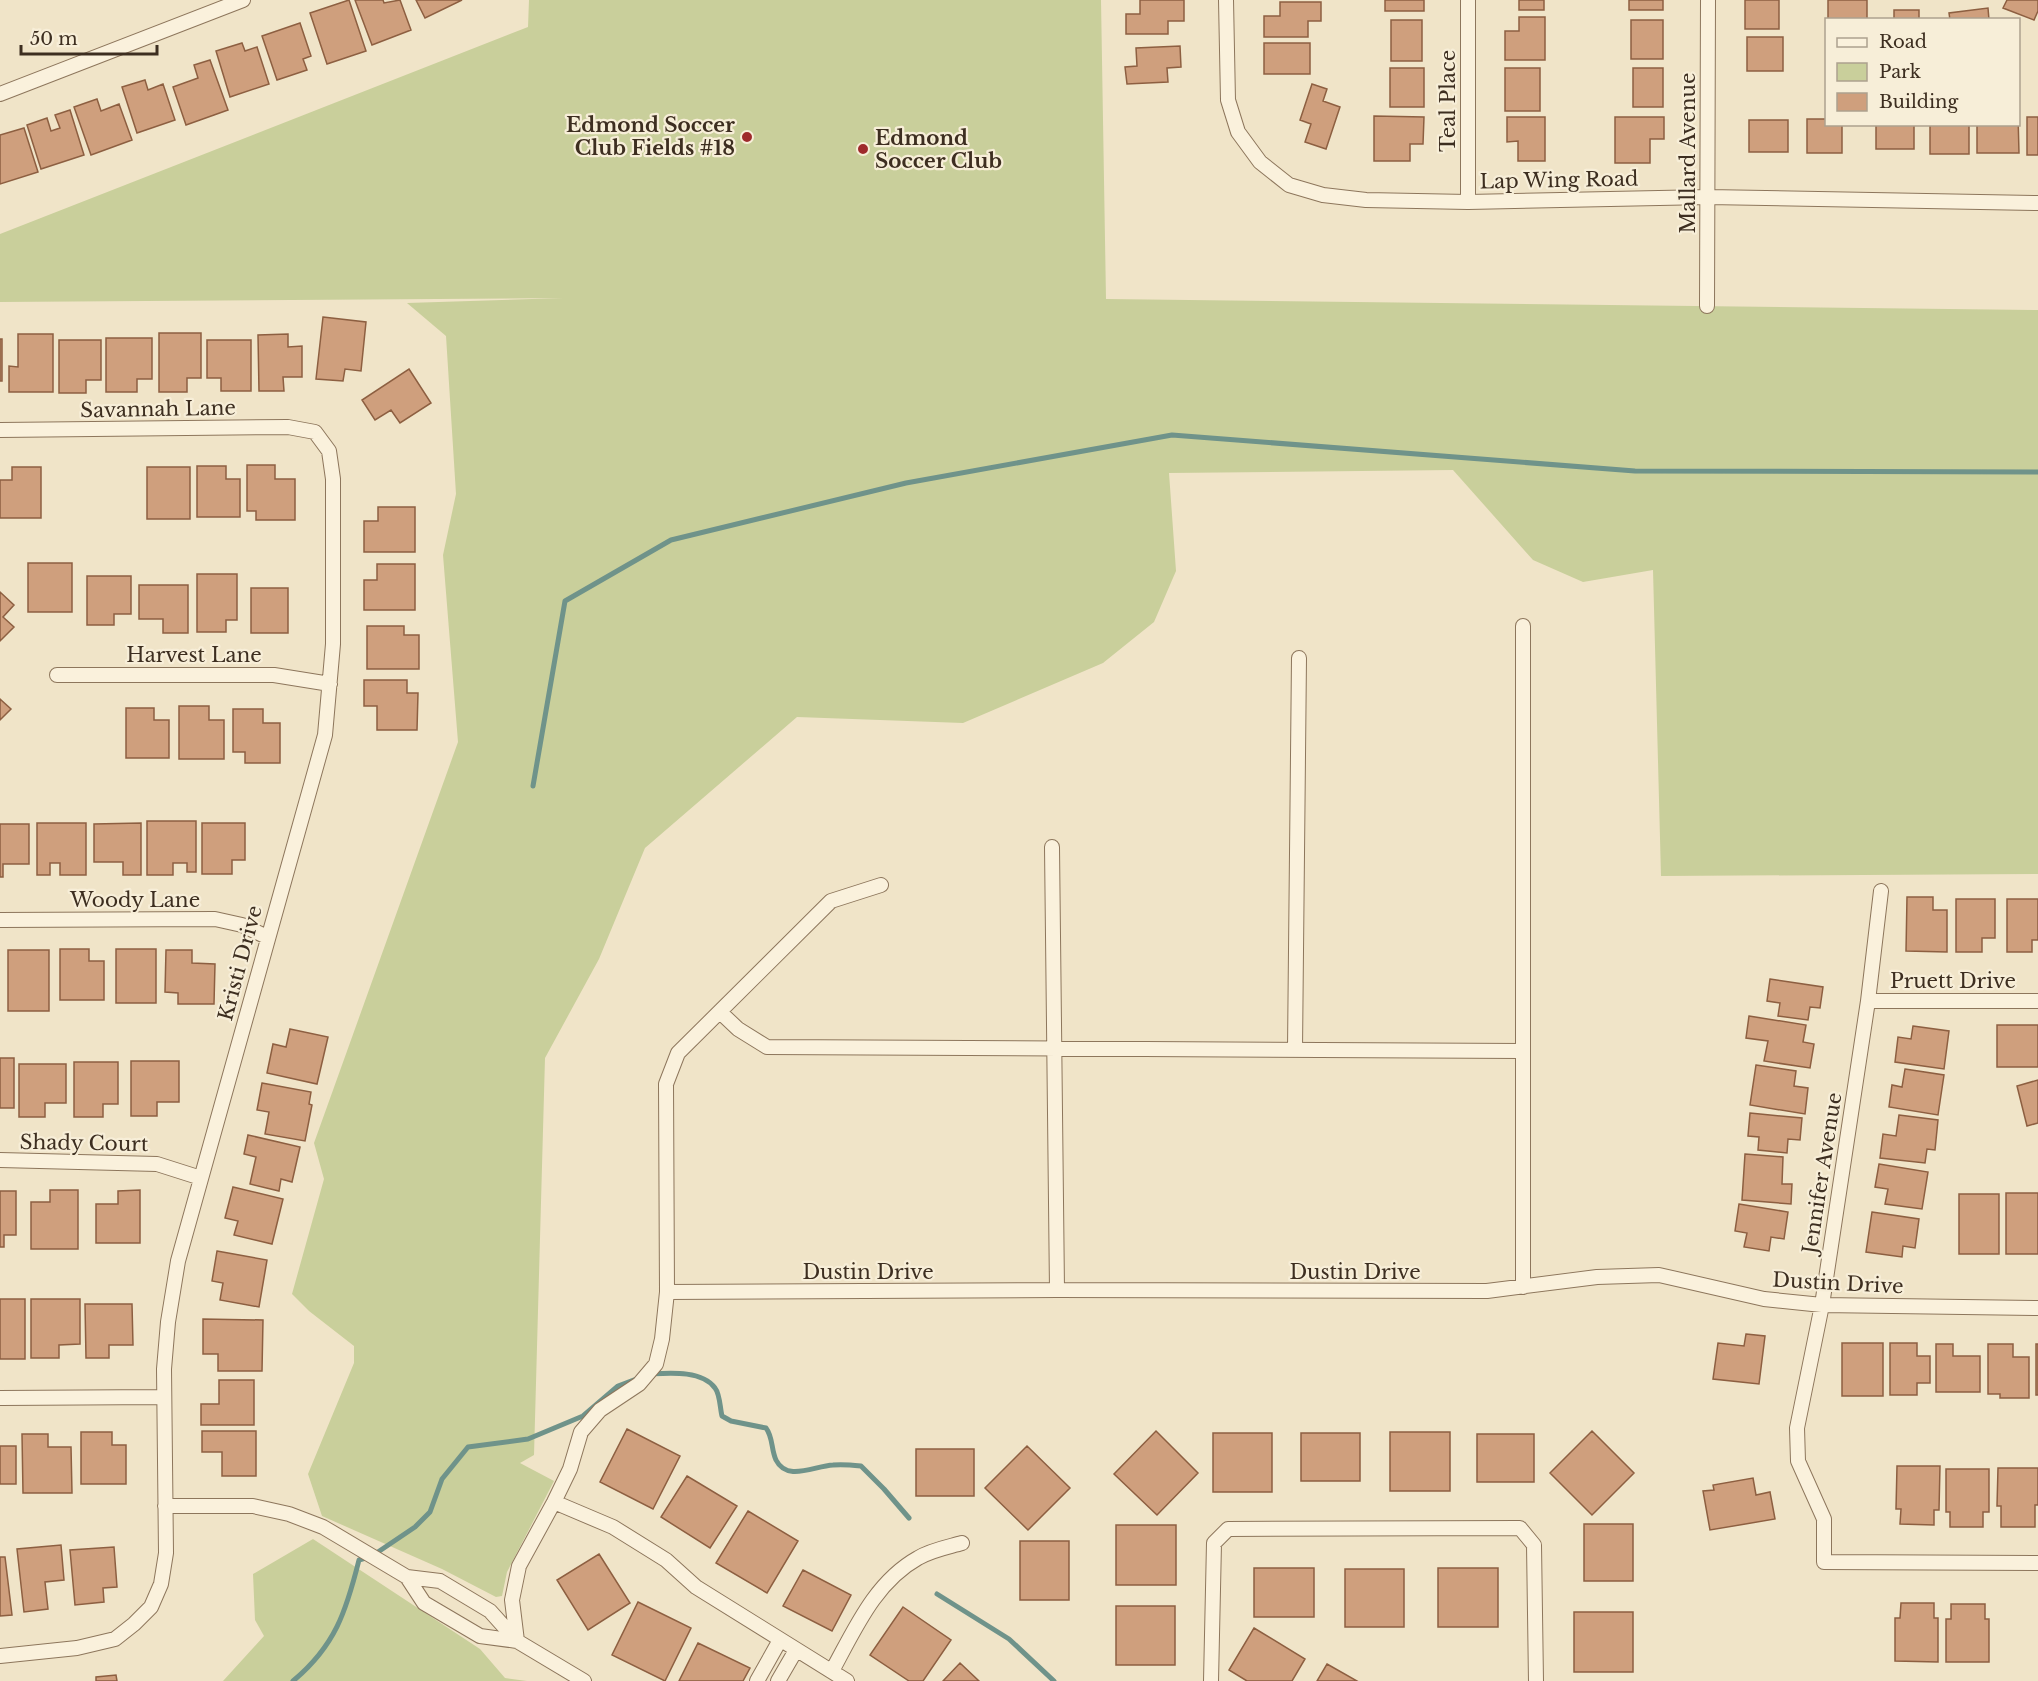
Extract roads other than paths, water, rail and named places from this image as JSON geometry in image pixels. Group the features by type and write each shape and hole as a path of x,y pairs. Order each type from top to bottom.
{"street":[{"path":"0,94 243,0"},
{"name":"Lap Wing Road","path":"1226,0 1228,100 1238,132 1260,162 1289,185 1323,195 1366,200 1468,202 1708,197 2038,203"},
{"name":"Teal Place","path":"1468,0 1468,202"},
{"name":"Mallard Avenue","path":"1707,306 1708,0"},
{"name":"Savannah Lane","path":"0,430 288,428 315,432"},
{"name":"Kristi Drive","path":"0,1656 76,1648 115,1639 151,1607 161,1584 166,1553 163,1397 168,1322 178,1261 325,735 333,644 333,479 329,451 315,432"},
{"path":"1523,626 1523,1287"},
{"path":"1295,1049 1299,658"},
{"name":"Harvest Lane","path":"57,675 274,675 330,684"},
{"path":"1052,848 1057,1290"},
{"path":"517,1641 512,1600 519,1566 570,1469 581,1432 600,1410 639,1384 656,1364 662,1339 667,1292 666,1084 678,1053 831,901 880,885"},
{"name":"Jennifer Avenue","path":"1881,891 1868,1001 1822,1305 1797,1428 1798,1461 1824,1519 1824,1562 2038,1563"},
{"name":"Woody Lane","path":"0,920 214,919 242,925 267,938"},
{"name":"Pruett Drive","path":"1868,1001 2038,1001"},
{"path":"720,1012 738,1029 767,1047 1522,1051"},
{"name":"Shady Court","path":"0,1160 157,1164 201,1178"},
{"name":"Dustin Drive","path":"667,1292 1487,1291 1597,1277 1659,1275 1764,1299 1822,1305 2038,1308"},
{"path":"0,1398 163,1397"},
{"path":"554,1502 614,1527 666,1560 696,1587 847,1681"},
{"path":"165,1506 253,1506 289,1514 323,1527 407,1577 440,1581 490,1611 517,1641 584,1681"},
{"path":"1211,1681 1214,1543 1228,1529 1520,1528 1534,1545 1536,1681"},
{"path":"832,1671 875,1596 890,1580 919,1557 962,1543"},
{"path":"407,1577 424,1603 480,1636 517,1641"},
{"path":"757,1681 780,1640"},
{"path":"778,1681 796,1650"}],"waterway":[{"path":"533,786 565,601 671,540 906,483 1172,435 1635,471 2038,472"},
{"path":"650,1374 694,1375 709,1382 718,1394 722,1416 731,1421 766,1428 776,1460 781,1467 787,1470 794,1472 836,1465 861,1466 909,1518"},
{"path":"293,1681 319,1655 337,1627 359,1560 372,1556 415,1527 430,1512 442,1479 468,1447 528,1439 583,1416 618,1386 639,1378"},
{"path":"937,1594 1009,1639 1054,1681"}],"place":[{"name":"Edmond Soccer Club Fields #18","path":"747,137"},
{"name":"Edmond Soccer Club","path":"863,149"}]}
